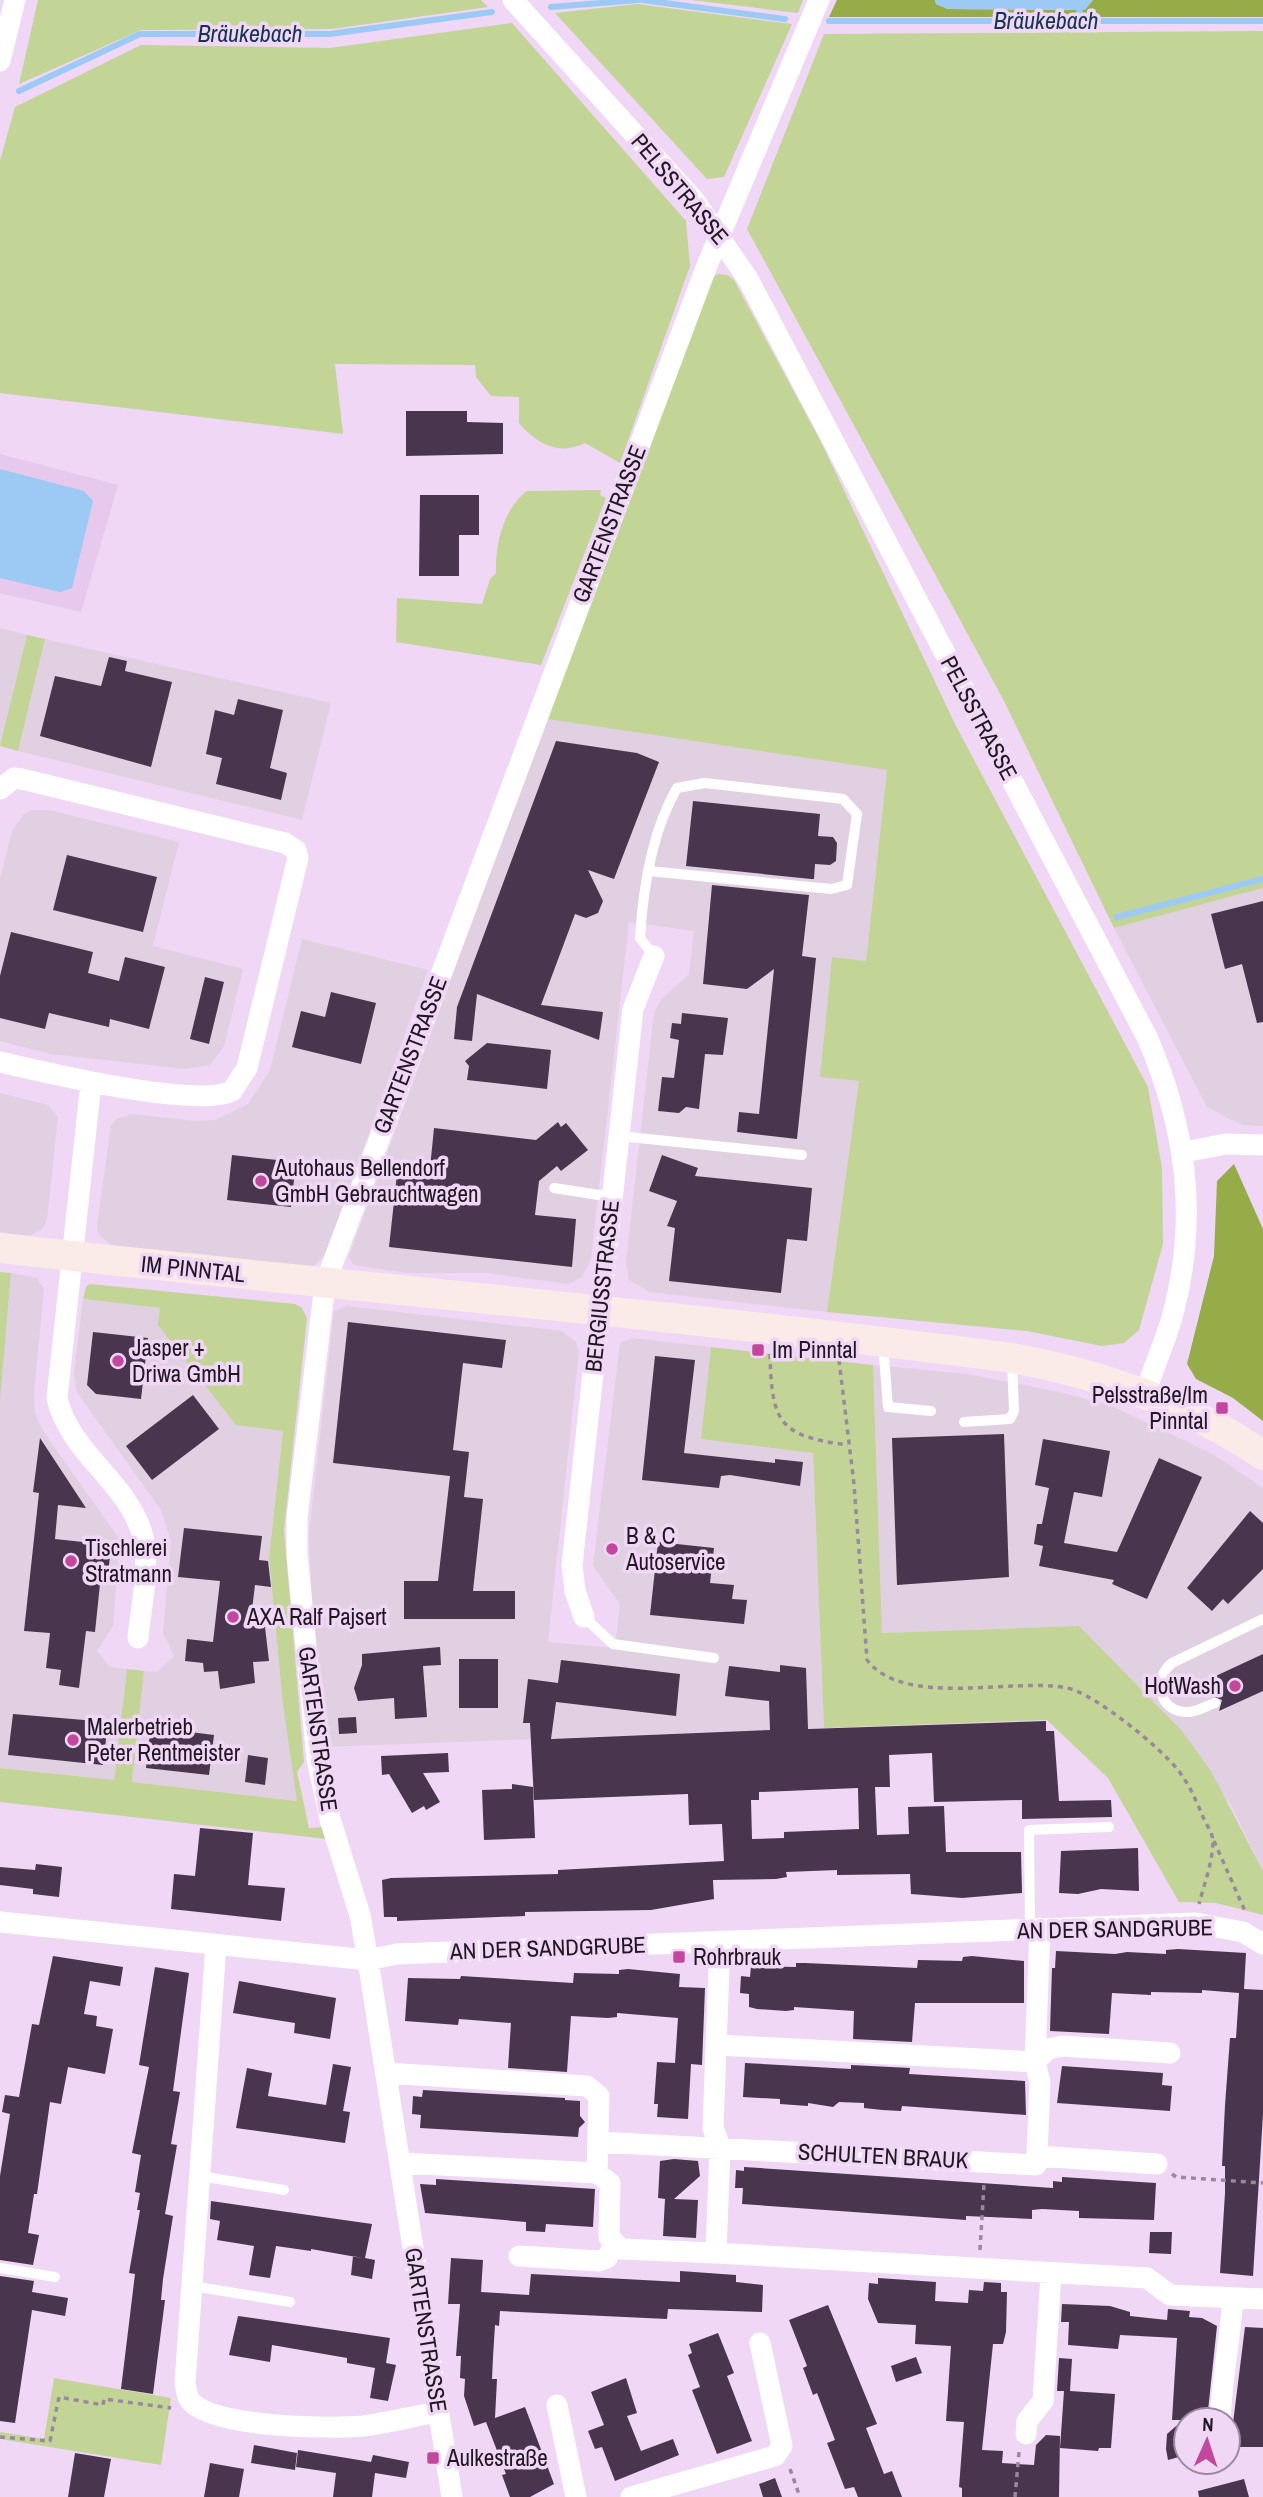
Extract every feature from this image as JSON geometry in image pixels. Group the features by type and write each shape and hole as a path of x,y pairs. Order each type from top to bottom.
{"main road":[{"name":"IM PINNTAL","path":"0,1248 883,1341 1067,1368 1146,1392"},
{"path":"1146,1392 1216,1425 1263,1455"}],"street":[{"path":"0,61 15,0"},
{"name":"PELSSTRASSE","path":"513,0 694,200 721,235 755,291 1147,1037 1166,1080 1184,1152 1188,1203 1186,1250 1174,1312 1146,1392"},
{"name":"GARTENSTRASSE","path":"452,2497 360,1915 330,1819 317,1759 297,1554 302,1462 325,1284 621,493 721,235 819,0"},
{"path":"0,789 13,778 22,779 285,843 296,850 298,858 247,1068 232,1091 210,1097 91,1083 0,1062"},
{"name":"BERGIUSSTRASSE","path":"584,1617 575,1591 572,1565 633,1009 654,956"},
{"path":"91,1083 57,1398 66,1426 141,1528 145,1557 138,1638"},
{"path":"1184,1152 1226,1144 1263,1144"},
{"name":"AN DER SANDGRUBE","path":"1,1928 368,1960 397,1954 1195,1923 1243,1932 1263,1944"},
{"path":"1035,1928 1035,2062 1040,2082 1037,2156"},
{"path":"716,2253 720,2147 713,2128 720,1941"},
{"path":"215,1945 184,2383 190,2400 204,2410 234,2420 281,2426 363,2426 438,2412"},
{"path":"718,2045 1035,2062 1048,2049 1062,2046 1170,2053"},
{"path":"386,2073 587,2086 599,2096 597,2173"},
{"path":"598,2142 720,2147"},
{"name":"SCHULTEN BRAUK","path":"720,2147 1036,2165 1037,2156 1157,2164"},
{"path":"400,2163 597,2173 610,2183 609,2237 621,2249 1147,2278 1170,2295 1263,2299"},
{"path":"519,2256 599,2261 607,2258 615,2243"},
{"path":"1026,2434 1027,2421 1043,2402 1051,2274"},
{"path":"1221,2406 1222,2374 1229,2358 1233,2298"},
{"path":"631,2497 775,2456 782,2446 760,2343"},
{"path":"557,2405 576,2497"}],"lane":[{"path":"649,871 831,889 847,885 857,814 843,799 705,783 677,788 664,810 649,871 640,938 654,956"},
{"path":"619,1136 802,1155"},
{"path":"554,1188 612,1197"},
{"path":"883,1341 888,1407 931,1411"},
{"path":"964,1422 1002,1420 1012,1415 1012,1358"},
{"path":"584,1617 613,1644 714,1658"},
{"path":"1215,1703 1191,1712 1175,1710 1159,1689 1163,1673 1172,1663 1263,1619"},
{"path":"1035,1928 1029,1829 1109,1827"},
{"path":"200,2176 284,2190"},
{"path":"0,2267 55,2277"},
{"path":"192,2286 290,2302"}],"path":[{"path":"770,1329 772,1400 778,1415 800,1434 819,1441 848,1445"},
{"path":"839,1336 839,1367 867,1660 877,1672 888,1679 931,1686 1068,1688 1095,1699 1177,1768 1192,1793 1241,1898 1245,1914 1243,1932"},
{"path":"1195,1923 1213,1840"},
{"path":"979,2269 985,2162"},
{"path":"1157,2164 1176,2177 1263,2183"},
{"path":"0,2437 50,2441 59,2397 103,2405 104,2399 169,2409 190,2400"},
{"path":"1015,2497 1019,2451 1026,2434"},
{"path":"775,2456 790,2468 800,2497"}],"shaded area":[{"path":"0,454 118,485 81,612 0,593"},
{"path":"0,628 27,635 0,746"},
{"path":"45,639 331,703 302,820 18,751"},
{"path":"547,719 887,770 866,961 832,958 820,1077 859,1081 827,1312 650,1292 629,1280 626,1262 654,1013 661,1000 689,974 694,931 629,922 591,1260 582,1277 569,1284 486,1273 408,1273 353,1265 349,1256"},
{"path":"31,810 49,810 179,842 153,946 243,969 224,1046 210,1065 185,1069 51,1054 0,1041 0,879 12,831 23,815"},
{"path":"1263,888 1263,1126 1242,1125 1207,1107 1114,928"},
{"path":"302,939 428,970 325,1255 312,1267 112,1246 98,1234 97,1226 111,1125 117,1119 132,1114 196,1121 215,1120 248,1104 270,1070"},
{"path":"0,1093 48,1105 58,1117 47,1220 42,1229 29,1236 0,1232"},
{"path":"11,1273 37,1278 44,1289 34,1393 35,1414 45,1434 120,1540 113,1626 97,1651 110,1667 127,1669 114,1780 0,1768 0,1401"},
{"path":"83,1299 160,1308 283,1431 269,1558 283,1705 298,1801 132,1782 144,1671 157,1672 174,1656 163,1633 171,1541 161,1510 76,1391 74,1373"},
{"path":"347,1306 562,1331 576,1342 579,1351 548,1642 615,1648 620,1604 593,1566 620,1343 632,1338 711,1347 701,1439 813,1453 824,1728 326,1747 313,1627 309,1534 334,1311"},
{"path":"873,1365 967,1374 1064,1393 1114,1407 1211,1453 1263,1488 1263,1871 1230,1803 1079,1626 882,1633"}],"green space":[{"path":"38,0 481,0 488,7 332,29 141,30 19,84"},
{"path":"691,0 803,0 798,13"},
{"path":"837,0 935,0 936,4 948,9 1079,10 1085,9 1093,0 1263,0 1263,17 829,17"},
{"path":"637,4 792,24 724,177 707,179 555,13"},
{"path":"512,23 686,221 690,266 620,463 585,443 575,447 557,448 533,437 519,423 519,397 491,396 476,377 475,365 335,364 343,434 0,393 0,161 15,107 141,45 330,48"},
{"path":"1263,31 1263,888 1114,928 1003,699 747,229 824,34"},
{"path":"718,274 728,275 734,280 821,442 955,724 1148,1087 1162,1168 1163,1244 1139,1330 1124,1343 1102,1346 1027,1331 827,1312 859,1081 820,1077 832,957 866,961 887,770 547,719 712,278"},
{"path":"601,490 600,495 606,498 541,665 396,642 397,598 482,604 490,579 496,573 499,539 506,517 527,491"},
{"path":"27,635 45,639 18,751 0,746"},
{"path":"1234,1164 1263,1229 1263,1421 1233,1398 1196,1379 1187,1364 1214,1256 1217,1181"},
{"path":"0,1272 11,1273 0,1401"},
{"path":"90,1284 295,1304 302,1308 307,1318 284,1530 304,1762 297,1772 309,1828 324,1827 327,1839 0,1802 0,1768 114,1780 127,1669 144,1671 132,1782 297,1801 283,1705 269,1558 283,1431 236,1425 158,1325 160,1308 83,1299 86,1287"},
{"path":"711,1347 873,1365 882,1633 1079,1626 1182,1731 1211,1771 1263,1871 1263,1915 1216,1903 1179,1902 1108,1778 1047,1720 824,1728 813,1453 701,1439"},
{"path":"54,2378 171,2398 161,2465 0,2439 0,2432 44,2439"}],"water":[{"path":"935,0 1093,0 1085,10 1079,10 948,9 936,4"},
{"path":"0,469 84,491 93,501 72,588 60,592 0,578"}],"building":[{"path":"406,411 467,411 467,422 503,423 503,454 406,456"},
{"path":"420,495 479,495 479,535 459,535 459,576 419,576"},
{"path":"109,657 127,661 125,671 172,682 151,767 40,736 55,676 101,686"},
{"path":"238,699 283,710 270,768 287,773 281,800 216,784 222,758 206,754 215,710 234,715"},
{"path":"556,741 637,753 659,762 614,879 588,870 603,901 598,913 586,918 575,914 541,1005 603,1012 599,1040 477,994 472,1041 454,1039 457,1007"},
{"path":"693,801 820,814 818,836 833,837 837,843 836,861 830,865 815,864 814,879 686,866"},
{"path":"67,855 157,877 143,932 53,910"},
{"path":"712,885 809,895 802,956 816,958 797,1139 737,1132 739,1112 759,1114 774,969 747,989 703,984"},
{"path":"1263,901 1263,1022 1257,1023 1242,964 1225,969 1211,914"},
{"path":"11,932 93,952 88,973 119,981 125,957 165,967 149,1029 110,1019 109,1027 49,1013 45,1029 0,1018 0,976"},
{"path":"205,977 224,982 209,1044 190,1039"},
{"path":"331,992 376,1003 361,1064 292,1047 301,1011 325,1017"},
{"path":"682,1013 728,1018 723,1055 705,1054 699,1109 686,1107 679,1113 658,1111 662,1077 674,1078 679,1040 670,1038 672,1023 681,1024"},
{"path":"487,1043 551,1050 547,1089 467,1080 469,1066 465,1061"},
{"path":"558,1122 561,1127 566,1123 588,1150 561,1171 557,1166 539,1181 535,1215 576,1219 572,1267 389,1247 398,1165 430,1168 434,1128 536,1140"},
{"name":"Autohaus Bellendorf GmbH Gebrauchtwagen","path":"232,1155 296,1162 291,1207 227,1200"},
{"path":"662,1155 698,1168 695,1176 812,1188 807,1241 787,1239 781,1293 669,1281 675,1228 667,1226 677,1201 649,1191"},
{"path":"348,1322 506,1340 502,1368 463,1363 453,1450 469,1452 464,1497 483,1499 473,1591 515,1591 515,1619 404,1619 404,1581 438,1581 450,1476 333,1463"},
{"name":"Jasper + Driwa GmbH","path":"93,1332 148,1338 141,1399 96,1394 87,1385"},
{"path":"655,1356 695,1360 684,1453 775,1463 775,1459 803,1462 800,1486 730,1475 721,1476 719,1488 642,1480"},
{"path":"193,1395 219,1429 152,1480 126,1446"},
{"path":"1004,1434 1009,1577 897,1585 892,1438"},
{"path":"40,1438 86,1508 58,1505 55,1539 111,1545 107,1585 100,1584 95,1632 86,1631 79,1688 59,1685 61,1670 46,1668 50,1633 24,1631 39,1493 33,1492"},
{"path":"1043,1439 1110,1451 1102,1497 1074,1492 1064,1543 1117,1552 1159,1458 1202,1477 1147,1599 1112,1584 1114,1580 1039,1566 1043,1546 1034,1544 1037,1524 1042,1524 1049,1488 1035,1485"},
{"path":"1250,1511 1263,1523 1263,1569 1228,1604 1223,1599 1212,1611 1187,1588"},
{"path":"184,1528 262,1536 259,1560 268,1561 271,1587 255,1585 250,1626 265,1627 269,1661 253,1662 255,1683 220,1689 218,1671 204,1672 203,1663 185,1661 187,1639 213,1642 220,1581 178,1577"},
{"path":"658,1542 714,1548 710,1583 734,1585 732,1599 747,1600 744,1624 650,1615"},
{"path":"440,1647 441,1665 423,1666 427,1717 395,1719 394,1698 358,1701 354,1688 362,1665 362,1654"},
{"name":"HotWash","path":"1263,1654 1263,1691 1219,1711 1222,1700 1212,1696 1205,1681"},
{"path":"459,1659 498,1659 498,1708 459,1708"},
{"path":"561,1660 680,1674 676,1716 556,1702 551,1739 770,1730 769,1701 725,1696 729,1666 780,1672 780,1665 806,1668 808,1729 1046,1721 1046,1731 1054,1731 1059,1801 1111,1800 1112,1817 1022,1819 1022,1800 934,1802 932,1753 889,1755 890,1787 875,1787 877,1835 909,1834 908,1807 944,1806 946,1852 1021,1852 1022,1893 962,1898 911,1894 910,1874 837,1875 837,1870 786,1872 787,1877 776,1879 713,1880 714,1899 651,1910 525,1912 525,1916 397,1921 397,1917 384,1917 382,1880 391,1878 558,1874 558,1870 724,1861 722,1824 689,1825 688,1794 534,1800 530,1723 523,1723 528,1679 558,1683","holes":["858,1788 859,1829 784,1832 784,1838 752,1839 751,1800 759,1800 759,1792"]},
{"name":"Malerbetrieb Peter Rentmeister","path":"13,1714 108,1722 103,1765 8,1755"},
{"path":"356,1717 357,1733 339,1734 338,1718"},
{"path":"166,1729 214,1735 209,1775 146,1768 150,1733 165,1734"},
{"path":"448,1753 449,1772 423,1773 440,1802 426,1810 424,1806 412,1813 389,1774 382,1775 381,1756"},
{"path":"248,1755 268,1758 265,1785 245,1782"},
{"path":"512,1784 533,1787 535,1838 484,1840 482,1790 512,1789"},
{"path":"200,1828 253,1833 248,1885 285,1888 281,1921 171,1909 174,1874 195,1876"},
{"path":"1138,1848 1139,1891 1101,1889 1078,1894 1059,1893 1061,1851"},
{"path":"36,1864 62,1867 59,1897 33,1894 33,1889 0,1885 0,1867 35,1870"},
{"path":"1166,1950 1246,1953 1244,1989 1263,1990 1263,2114 1253,2276 1220,2273 1225,2193 1225,2166 1222,2166 1225,2105 1230,2038 1236,2038 1239,1993 1202,1990 1202,1993 1151,1992 1151,1995 1112,1993 1109,2034 1050,2031 1052,1968 1055,1968 1056,1951 1166,1954"},
{"path":"53,1956 123,1967 120,1986 90,1981 84,2014 97,2016 96,2026 113,2029 105,2074 68,2067 61,2104 50,2102 37,2194 34,2194 28,2233 39,2235 33,2265 0,2260 0,2176 10,2114 2,2112 5,2095 19,2097 32,2024 39,2025"},
{"path":"963,1957 1024,1961 1024,2003 915,2003 912,2042 853,2039 854,2011 794,2007 794,2010 786,2011 757,2009 749,2007 749,1994 740,1993 741,1976 750,1977 751,1966 796,1967 796,1963 805,1963 917,1968 918,1960 962,1961"},
{"path":"155,1967 189,1973 173,2091 180,2092 171,2144 177,2145 165,2214 173,2216 163,2279 161,2300 165,2300 153,2394 121,2389 135,2274 129,2273 140,2210 137,2210 140,2193 135,2192 141,2155 132,2153 149,2067 139,2065"},
{"path":"619,1970 680,1974 679,1987 705,1988 702,2065 691,2064 688,2119 657,2117 658,2104 654,2104 657,2062 675,2063 678,2018 617,2013 617,2017 608,2018 571,2016 567,2072 508,2068 511,2023 459,2019 458,2025 405,2021 408,1978 460,1979 461,1976 573,1983 574,1973 619,1974"},
{"path":"239,1981 336,1998 330,2039 294,2033 295,2023 233,2013"},
{"path":"745,2063 851,2069 851,2065 910,2068 909,2074 1025,2081 1026,2115 902,2106 901,2111 882,2110 864,2108 864,2103 839,2102 833,2107 808,2103 808,2106 780,2104 780,2099 743,2097"},
{"path":"333,2064 351,2067 343,2111 350,2112 345,2143 236,2128 247,2068 272,2073 268,2096 326,2105"},
{"path":"1062,2066 1163,2073 1162,2085 1172,2086 1170,2111 1057,2103"},
{"path":"423,2090 565,2098 580,2101 580,2116 585,2122 579,2128 578,2137 420,2128 421,2115 412,2114 413,2096 422,2097"},
{"path":"660,2161 698,2161 700,2176 674,2199 698,2200 696,2238 663,2236 665,2199 658,2198"},
{"path":"744,2167 1053,2188 1053,2181 1062,2182 1062,2177 1156,2183 1154,2220 1079,2218 1079,2211 1042,2209 1032,2210 1032,2219 966,2216 966,2220 742,2204 743,2188 735,2188 736,2170 744,2171"},
{"path":"436,2179 595,2189 593,2227 546,2224 545,2232 526,2231 526,2222 425,2213 420,2184 436,2185"},
{"path":"211,2201 372,2224 365,2258 375,2260 372,2279 351,2275 353,2256 276,2246 270,2278 249,2275 254,2246 217,2240 220,2221 210,2219"},
{"path":"1150,2232 1172,2232 1171,2254 1149,2253"},
{"path":"451,2258 483,2260 481,2292 529,2295 531,2274 680,2282 680,2271 736,2275 736,2282 763,2285 762,2312 668,2309 667,2319 500,2311 499,2326 495,2325 493,2357 492,2379 497,2379 495,2418 525,2407 554,2484 530,2497 510,2497 502,2475 506,2474 486,2422 474,2426 464,2396 465,2379 460,2378 461,2356 456,2356 460,2304 448,2304"},
{"path":"0,2276 34,2281 32,2292 68,2298 65,2316 32,2310 15,2423 0,2421"},
{"path":"878,2278 936,2282 935,2301 968,2303 969,2290 983,2291 984,2282 1001,2283 1001,2292 1007,2292 1006,2332 1003,2344 993,2344 982,2450 1003,2451 1002,2463 1034,2465 1036,2445 1046,2435 1060,2436 1059,2497 962,2497 962,2488 959,2487 964,2422 946,2421 951,2346 915,2344 916,2325 878,2323 868,2299 869,2283 878,2284"},
{"path":"1062,2304 1110,2306 1130,2312 1130,2316 1167,2320 1168,2309 1190,2311 1189,2317 1202,2318 1217,2326 1208,2406 1173,2406 1177,2338 1120,2335 1118,2349 1068,2345 1069,2322 1061,2322"},
{"path":"828,2305 877,2424 866,2428 884,2474 892,2471 902,2497 858,2497 854,2487 845,2489 827,2443 835,2440 817,2393 813,2395 803,2368 807,2366 789,2320"},
{"path":"238,2316 390,2338 386,2363 396,2365 388,2401 370,2398 375,2368 347,2363 347,2358 272,2345 270,2362 229,2355"},
{"path":"1245,2327 1263,2328 1263,2447 1242,2447 1242,2406 1235,2406"},
{"path":"718,2333 734,2373 727,2376 752,2441 717,2454 692,2390 700,2387 688,2355 692,2353 689,2344"},
{"path":"916,2357 922,2373 896,2382 891,2366"},
{"path":"1059,2358 1072,2359 1070,2391 1115,2394 1111,2448 1099,2448 1098,2451 1060,2448 1064,2391 1057,2391"},
{"path":"626,2378 637,2413 627,2416 641,2451 673,2439 679,2455 615,2481 602,2447 595,2449 588,2431 604,2425 591,2392"},
{"path":"1172,2430 1172,2459 1168,2460 1166,2449 1167,2434"},
{"path":"254,2445 297,2453 295,2470 251,2463"},
{"path":"298,2450 371,2462 373,2455 409,2462 406,2478 375,2473 372,2497 333,2497 336,2473 296,2467"},
{"path":"75,2453 111,2459 104,2497 68,2497"},
{"path":"210,2463 244,2469 239,2497 204,2497"},
{"path":"775,2478 782,2497 763,2497 759,2484"},
{"path":"1244,2479 1249,2497 1199,2497 1198,2491"}],"waterway":[{"name":"Bräukebach","path":"551,7 639,0"},
{"name":"Bräukebach","path":"642,0 785,19"},
{"path":"1079,10 1083,21"},
{"name":"Bräukebach","path":"19,91 140,34 330,34 492,12"},
{"name":"Bräukebach","path":"829,21 1263,21"},
{"path":"1117,917 1263,879"}],"place":[{"name":"Autohaus Bellendorf GmbH Gebrauchtwagen","path":"261,1181"},
{"name":"Im Pinntal","path":"758,1350"},
{"name":"Jasper + Driwa GmbH","path":"118,1361"},
{"name":"Pelsstraße/Im Pinntal","path":"1222,1408"},
{"name":"B & C Autoservice","path":"612,1549"},
{"name":"Tischlerei Stratmann","path":"71,1561"},
{"name":"AXA Ralf Pajsert","path":"233,1617"},
{"name":"HotWash","path":"1235,1686"},
{"name":"Malerbetrieb Peter Rentmeister","path":"73,1740"},
{"name":"Rohrbrauk","path":"679,1957"},
{"name":"Aulkestraße","path":"433,2458"}]}
